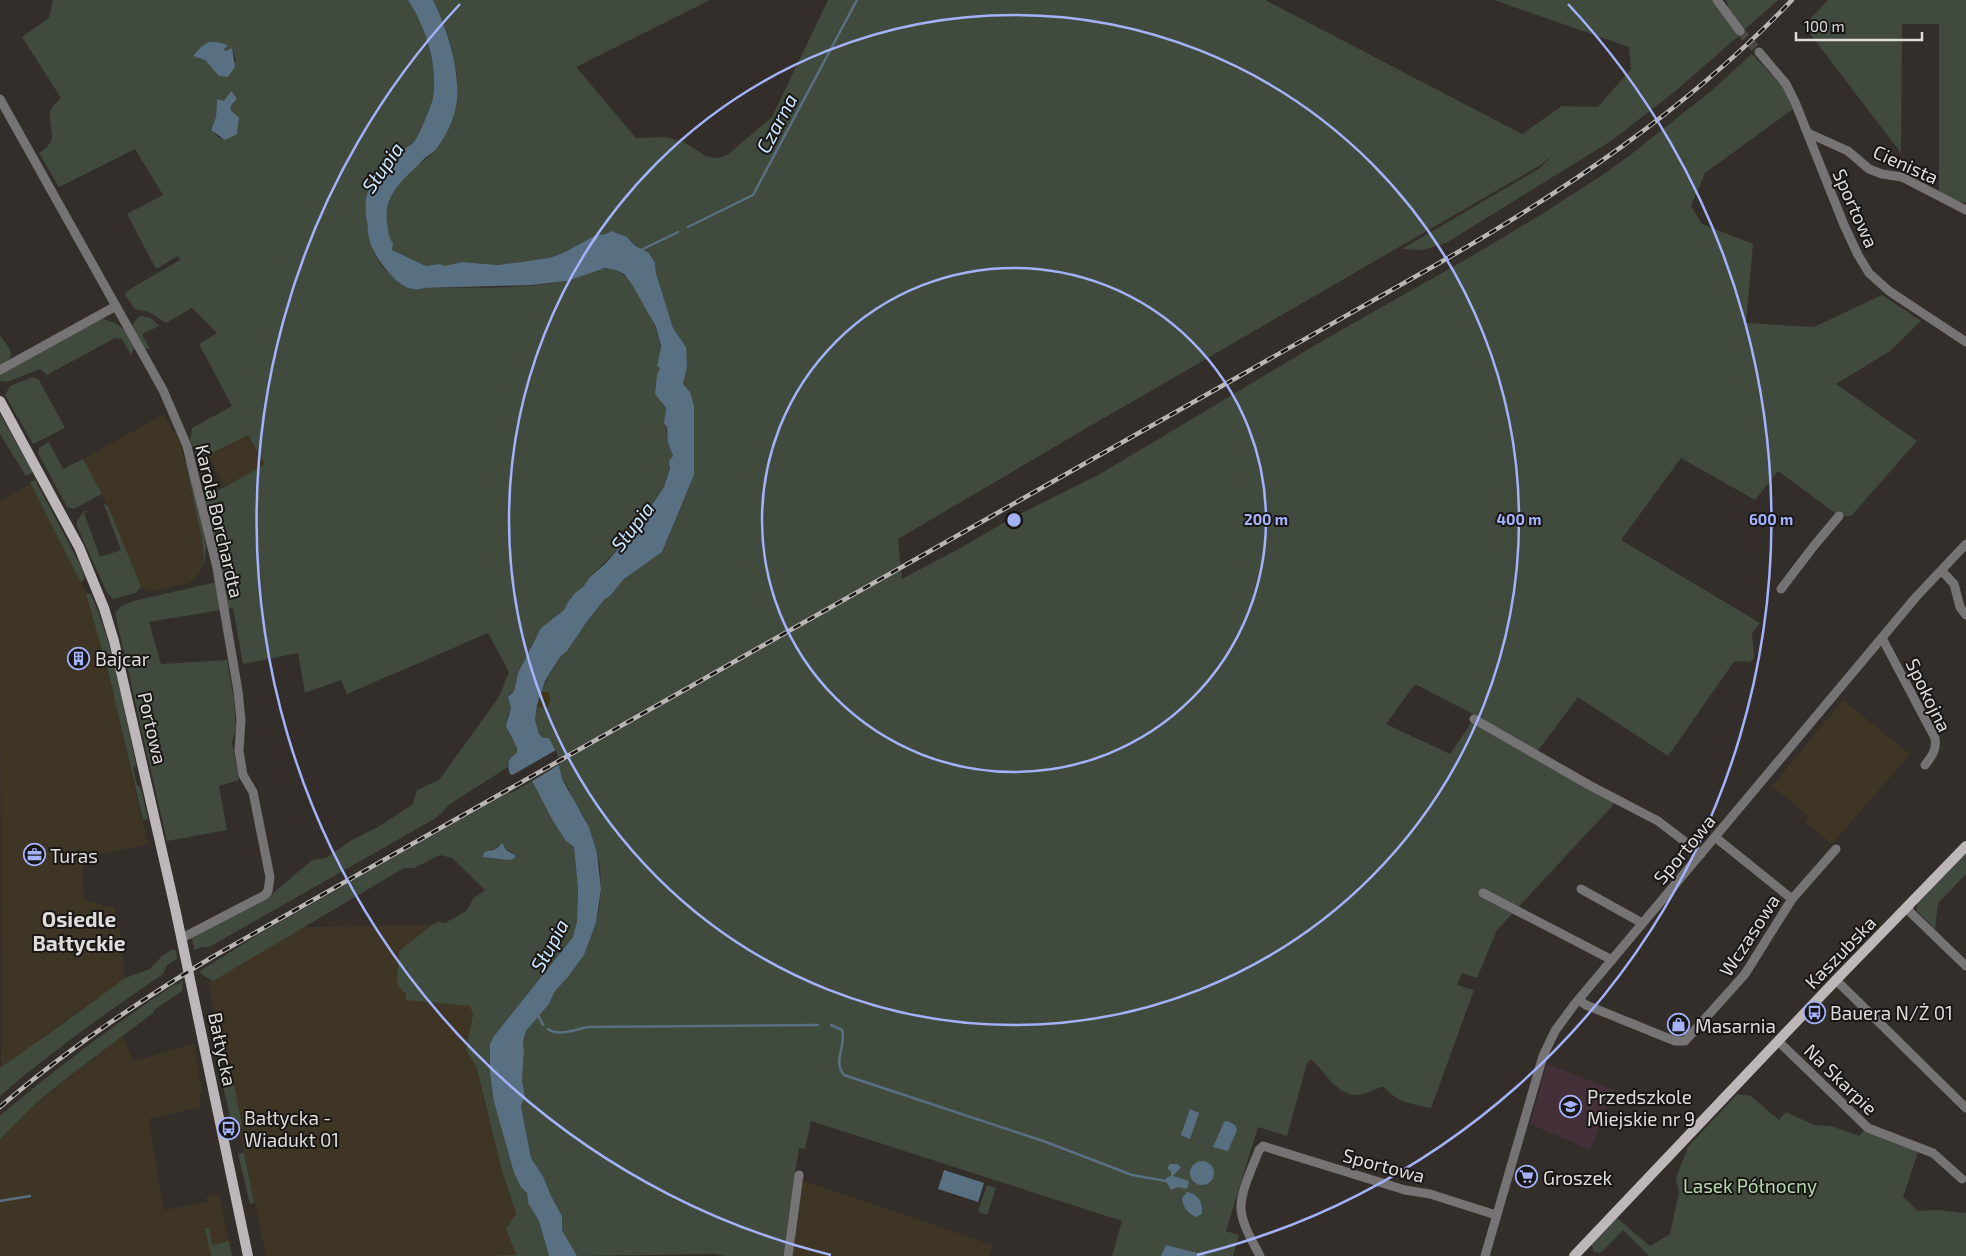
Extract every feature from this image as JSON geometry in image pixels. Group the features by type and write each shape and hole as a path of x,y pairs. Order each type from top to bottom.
{"main road":[{"name":"Portowa","path":"0,401 69,526 104,608 124,679 188,966"},
{"name":"Kaszubska","path":"1574,1256 1966,846"},
{"name":"Bałtycka","path":"188,966 248,1256"}],"street":[{"path":"1716,0 1740,31"},
{"name":"Sportowa","path":"1759,52 1786,84 1808,133 1844,225 1858,256 1869,273 1889,291 1966,342"},
{"name":"Karola Borchardta","path":"0,99 163,390 187,446 216,568 238,691 241,720 239,751 243,775 253,792 270,871 270,885 265,894 182,938"},
{"name":"Cienista","path":"1808,133 1848,151 1869,169 1882,174 1902,177 1966,210"},
{"path":"0,370 116,306"},
{"path":"1782,590 1812,547 1839,516"},
{"name":"Sportowa","path":"1485,1256 1548,1044 1555,1031 1578,1000 1642,923 1916,597 1966,544"},
{"path":"1942,571 1954,584 1960,607 1966,615"},
{"name":"Spokojna","path":"1882,638 1935,738 1934,754 1924,765"},
{"path":"1474,719 1658,821 1701,854"},
{"path":"1716,837 1792,898"},
{"name":"Wczasowa","path":"1578,1000 1672,1040 1685,1042 1745,974 1792,898 1836,849"},
{"path":"1581,889 1642,923"},
{"path":"1483,893 1612,960"},
{"path":"1908,906 1910,912 1966,966"},
{"path":"1836,980 1966,1108"},
{"name":"Na Skarpie","path":"1778,1041 1868,1128 1933,1153 1962,1179"},
{"name":"Sportowa","path":"1260,1256 1244,1223 1241,1210 1242,1199 1259,1150 1263,1146 1405,1190 1430,1194 1496,1215"},
{"path":"788,1256 800,1175"}],"shaded area":[{"path":"164,414 181,445 202,539 204,559 201,570 190,583 148,592 139,585 108,506 83,459"},
{"path":"248,435 265,464 225,487 208,456"},
{"path":"31,484 88,596 108,671 148,845 82,857 84,900 115,908 114,914 118,914 125,978 1,1068 0,501"},
{"path":"1843,700 1910,754 1832,844 1805,822 1809,817 1772,786"},
{"path":"432,925 436,931 463,926 479,1080 502,1171 515,1212 523,1256 266,1256 208,983 303,927"},
{"path":"123,1036 133,1062 194,1043 202,1092 199,1094 201,1107 149,1119 157,1174 164,1210 207,1202 206,1197 219,1194 232,1256 0,1256 0,1139 36,1103"},
{"name":"Przedszkole Miejskie nr 9","path":"1547,1064 1614,1090 1590,1150 1530,1124"},
{"path":"801,1180 993,1245 989,1256 790,1256"}],"green space":[{"path":"53,0 408,0 420,22 429,47 434,72 433,98 416,140 404,149 381,173 366,197 365,208 370,242 381,264 398,282 414,289 530,286 565,281 596,270 616,270 623,274 637,291 654,325 660,343 657,366 660,368 657,375 662,404 666,408 666,433 669,436 668,443 673,456 664,487 620,547 590,577 583,587 575,593 564,610 541,628 518,673 514,691 509,694 511,707 507,716 510,735 517,748 517,753 507,764 508,767 450,804 436,818 209,947 194,950 192,938 195,935 271,895 312,860 326,858 352,840 378,827 413,804 417,790 439,780 499,697 509,672 488,633 347,694 341,680 305,693 298,653 243,664 233,608 226,609 203,506 205,495 225,487 265,464 248,435 198,460 190,440 192,428 232,406 199,344 217,333 192,308 166,323 149,312 135,309 125,295 127,291 180,260 178,256 156,269 127,214 163,195 135,149 59,187 39,153 51,140 50,111 61,98 22,37 49,18","holes":["209,42 227,45 224,49 226,51 232,49 236,60 220,76 205,60 194,56","229,93 236,97 230,109 239,118 237,134 219,138 211,129 216,117 217,99 224,101 228,98"]},
{"path":"433,0 710,0 576,67 636,138 665,137 682,141 706,156 714,158 722,157 731,152 772,117 828,0 1265,0 1522,134 1562,106 1598,107 1631,69 1629,47 1494,0 1714,0 1742,33 1673,93 1611,141 1446,243 1423,250 1402,249 1540,168 1553,155 1539,166 898,539 902,579 1010,519 1100,474 1322,341 1542,214 1629,156 1711,91 1752,54 1784,88 1793,109 1705,173 1691,206 1702,224 1753,244 1746,323 1814,327 1882,295 1921,321 1890,351 1836,384 1917,441 1851,516 1839,516 1778,471 1755,500 1681,458 1621,540 1760,623 1752,633 1754,658 1750,662 1737,661 1733,663 1668,756 1578,697 1537,752 1490,723 1415,684 1386,724 1450,754 1474,719 1615,803 1497,930 1477,978 1462,973 1457,985 1474,990 1431,1108 1411,1104 1399,1099 1384,1087 1358,1095 1350,1094 1331,1082 1311,1059 1307,1063 1287,1136 1258,1127 1226,1231 1239,1235 1233,1256 1112,1256 1122,1221 811,1121 805,1149 799,1148 783,1256 725,1256 715,1254 577,1256 562,1230 562,1216 543,1176 531,1158 521,1106 525,1096 522,1081 523,1042 526,1031 549,1004 555,991 584,955 599,909 601,889 600,868 589,827 573,801 569,789 536,727 537,705 542,688 560,657 567,651 604,600 610,596 624,579 662,552 694,475 694,405 690,392 683,384 686,347 673,328 656,273 655,263 649,253 634,245 627,237 611,231 606,234 596,235 563,253 549,258 498,265 462,262 445,266 439,264 426,266 392,250 387,227 388,207 391,198 402,180 434,152 441,143 452,114 456,93 457,75 449,40"},
{"path":"1726,0 1778,0 1744,30 1731,14"},
{"path":"1828,0 1966,0 1966,203 1939,195 1939,24 1902,24 1901,153 1804,26"},
{"path":"138,317 151,318 159,326 142,334 150,349 144,349 132,326"},
{"path":"103,319 119,325 126,332 134,348 131,355 122,339 115,338 47,375 40,369 7,382 0,381 0,375 3,372 63,337"},
{"path":"0,335 9,348 11,355 0,366"},
{"path":"33,377 39,380 65,428 33,444 5,395 10,386"},
{"path":"0,414 33,472 26,476 0,434"},
{"path":"49,442 63,469 83,459 102,494 74,509 67,507 38,453 39,448"},
{"path":"185,461 188,462 206,545 205,559 201,570 204,559 202,539"},
{"path":"35,480 82,568 85,578 81,583 30,482"},
{"path":"105,504 108,506 141,587 136,593 113,599 107,593 77,526 77,521 84,511 89,511 84,513 100,557 121,550 104,505 97,508"},
{"path":"217,582 221,610 149,622 161,664 227,660 234,700 236,728 232,742 239,780 219,786 227,830 167,841 115,613 120,607 133,601"},
{"path":"86,593 91,594 106,635 123,700 136,765 133,769 137,785 141,788 148,819 143,820 108,671"},
{"path":"532,781 553,821 566,841 574,847 578,889 577,921 573,937 494,1036 494,1102 514,1173 521,1187 527,1193 528,1203 539,1221 549,1256 482,1256 516,1255 506,1228 516,1214 502,1171 476,1065 466,1050 473,1015 470,1006 406,1000 406,993 403,992 397,983 399,951 432,925 438,922 445,923 466,911 474,898 485,890 452,858 440,855 414,868 404,868 213,981 201,974 200,971 261,933 508,792 511,793","holes":["499,844 506,850 513,852 510,859 482,857 492,849 496,849"]},
{"path":"1966,852 1966,874 1938,903 1935,929 1917,911 1917,903"},
{"path":"173,949 176,951 177,959 167,965 163,974 39,1063 0,1096 0,1068 125,978 150,969 162,956"},
{"path":"183,981 182,991 154,1010 153,1013 63,1081 36,1103 0,1139 0,1116 42,1081 108,1031 175,984 175,986"},
{"path":"222,1070 223,1075 232,1075 242,1125 233,1127 234,1133 220,1073"},
{"name":"Lasek Północny","path":"1737,1094 1751,1096 1779,1120 1786,1112 1814,1125 1831,1126 1859,1136 1864,1130 1918,1152 1903,1197 1918,1211 1939,1210 1966,1213 1966,1256 1649,1256 1623,1230 1603,1251 1599,1253 1594,1252 1591,1245 1617,1218 1650,1246 1670,1234 1679,1193 1676,1178 1688,1147"},
{"path":"244,1152 254,1203 250,1204 238,1154"},
{"path":"987,1185 996,1188 987,1215 978,1212"},
{"path":"205,1228 209,1228 212,1245 229,1241 232,1256 211,1256"}],"sand":[{"path":"543,692 549,692 550,694 547,708 537,707"}],"water":[{"path":"408,0 433,0 452,52 457,81 457,94 453,116 441,143 435,151 403,180 389,202 387,222 389,236 393,243 392,250 426,266 439,264 445,266 462,262 498,265 549,258 563,253 596,235 606,234 611,231 627,237 634,245 649,253 655,263 656,273 673,328 686,347 687,366 683,384 690,392 694,405 694,475 662,552 624,579 610,596 604,600 567,651 560,657 545,681 537,705 535,720 539,734 543,738 549,738 555,750 562,779 589,827 597,853 601,889 596,923 584,955 555,991 549,1004 526,1031 523,1042 522,1081 525,1096 521,1106 531,1158 543,1176 562,1216 562,1230 577,1256 549,1256 539,1221 528,1203 527,1193 521,1187 514,1173 494,1102 490,1072 490,1044 494,1036 573,937 577,921 578,889 574,847 566,841 553,821 532,781 510,774 509,762 511,757 517,753 517,748 506,726 511,707 508,697 514,691 518,673 541,628 564,610 575,593 605,564 633,532 664,487 670,468 669,461 673,456 668,443 667,427 664,423 666,408 655,394 657,375 660,368 657,366 661,346 656,327 633,286 624,274 616,270 605,268 567,281 532,285 414,289 398,282 383,266 376,256 369,239 365,208 366,197 381,173 404,149 416,140 433,98 434,72 429,47 420,22"},
{"path":"209,42 228,45 224,49 226,51 232,48 235,67 228,77 219,76 205,60 193,56 201,47"},
{"path":"231,91 236,100 230,109 239,118 237,134 225,140 211,130 216,117 217,99 224,101"},
{"path":"502,843 506,850 515,855 515,858 510,860 482,857 485,852 496,849"},
{"path":"1190,1109 1199,1113 1190,1139 1181,1135"},
{"path":"1227,1121 1235,1125 1237,1130 1228,1151 1213,1147 1224,1122"},
{"path":"1202,1161 1207,1162 1213,1168 1213,1178 1207,1184 1202,1185 1197,1184 1191,1178 1190,1173 1191,1168 1197,1162"},
{"path":"1170,1164 1177,1164 1181,1167 1173,1176 1189,1181 1187,1189 1178,1187 1171,1190 1166,1181 1166,1178 1171,1176 1171,1172 1167,1168"},
{"path":"944,1170 984,1183 978,1202 938,1189"},
{"path":"1187,1192 1199,1199 1202,1206 1202,1214 1196,1217 1186,1209 1182,1198"},
{"path":"1166,1245 1205,1255 1207,1256 1161,1256"}],"pier":[{"path":"556,750 560,764 534,780 529,782 509,777"}],"waterway":[{"name":"Czarna","path":"688,227 753,195 857,0"},
{"name":"Czarna","path":"639,251 678,232"},
{"path":"538,1015 543,1025"},
{"path":"548,1029 557,1032 568,1032 588,1027 818,1025"},
{"path":"831,1025 842,1030 843,1041 839,1064 844,1075 1046,1142 1132,1175 1166,1181"},
{"path":"0,1201 30,1196"}],"tunnel":[{"path":"1740,31 1759,52"}],"railway":[{"path":"0,1107 77,1046 158,990 214,956 1434,266 1530,209 1577,178 1667,113 1752,40 1792,0"}],"place":[{"name":"Bajcar","path":"79,658"},
{"name":"Turas","path":"34,855"},
{"name":"Bauera N/Ż 01","path":"1814,1012"},
{"name":"Masarnia","path":"1679,1025"},
{"name":"Przedszkole Miejskie nr 9","path":"1571,1107"},
{"name":"Bałtycka - Wiadukt 01","path":"228,1128"},
{"name":"Groszek","path":"1527,1177"}],"district":[{"name":"Osiedle Bałtyckie","path":"79,930"}],"water label":[{"name":"Słupia","path":"382,167"},
{"name":"Słupia","path":"632,526"},
{"name":"Słupia","path":"549,945"}]}
